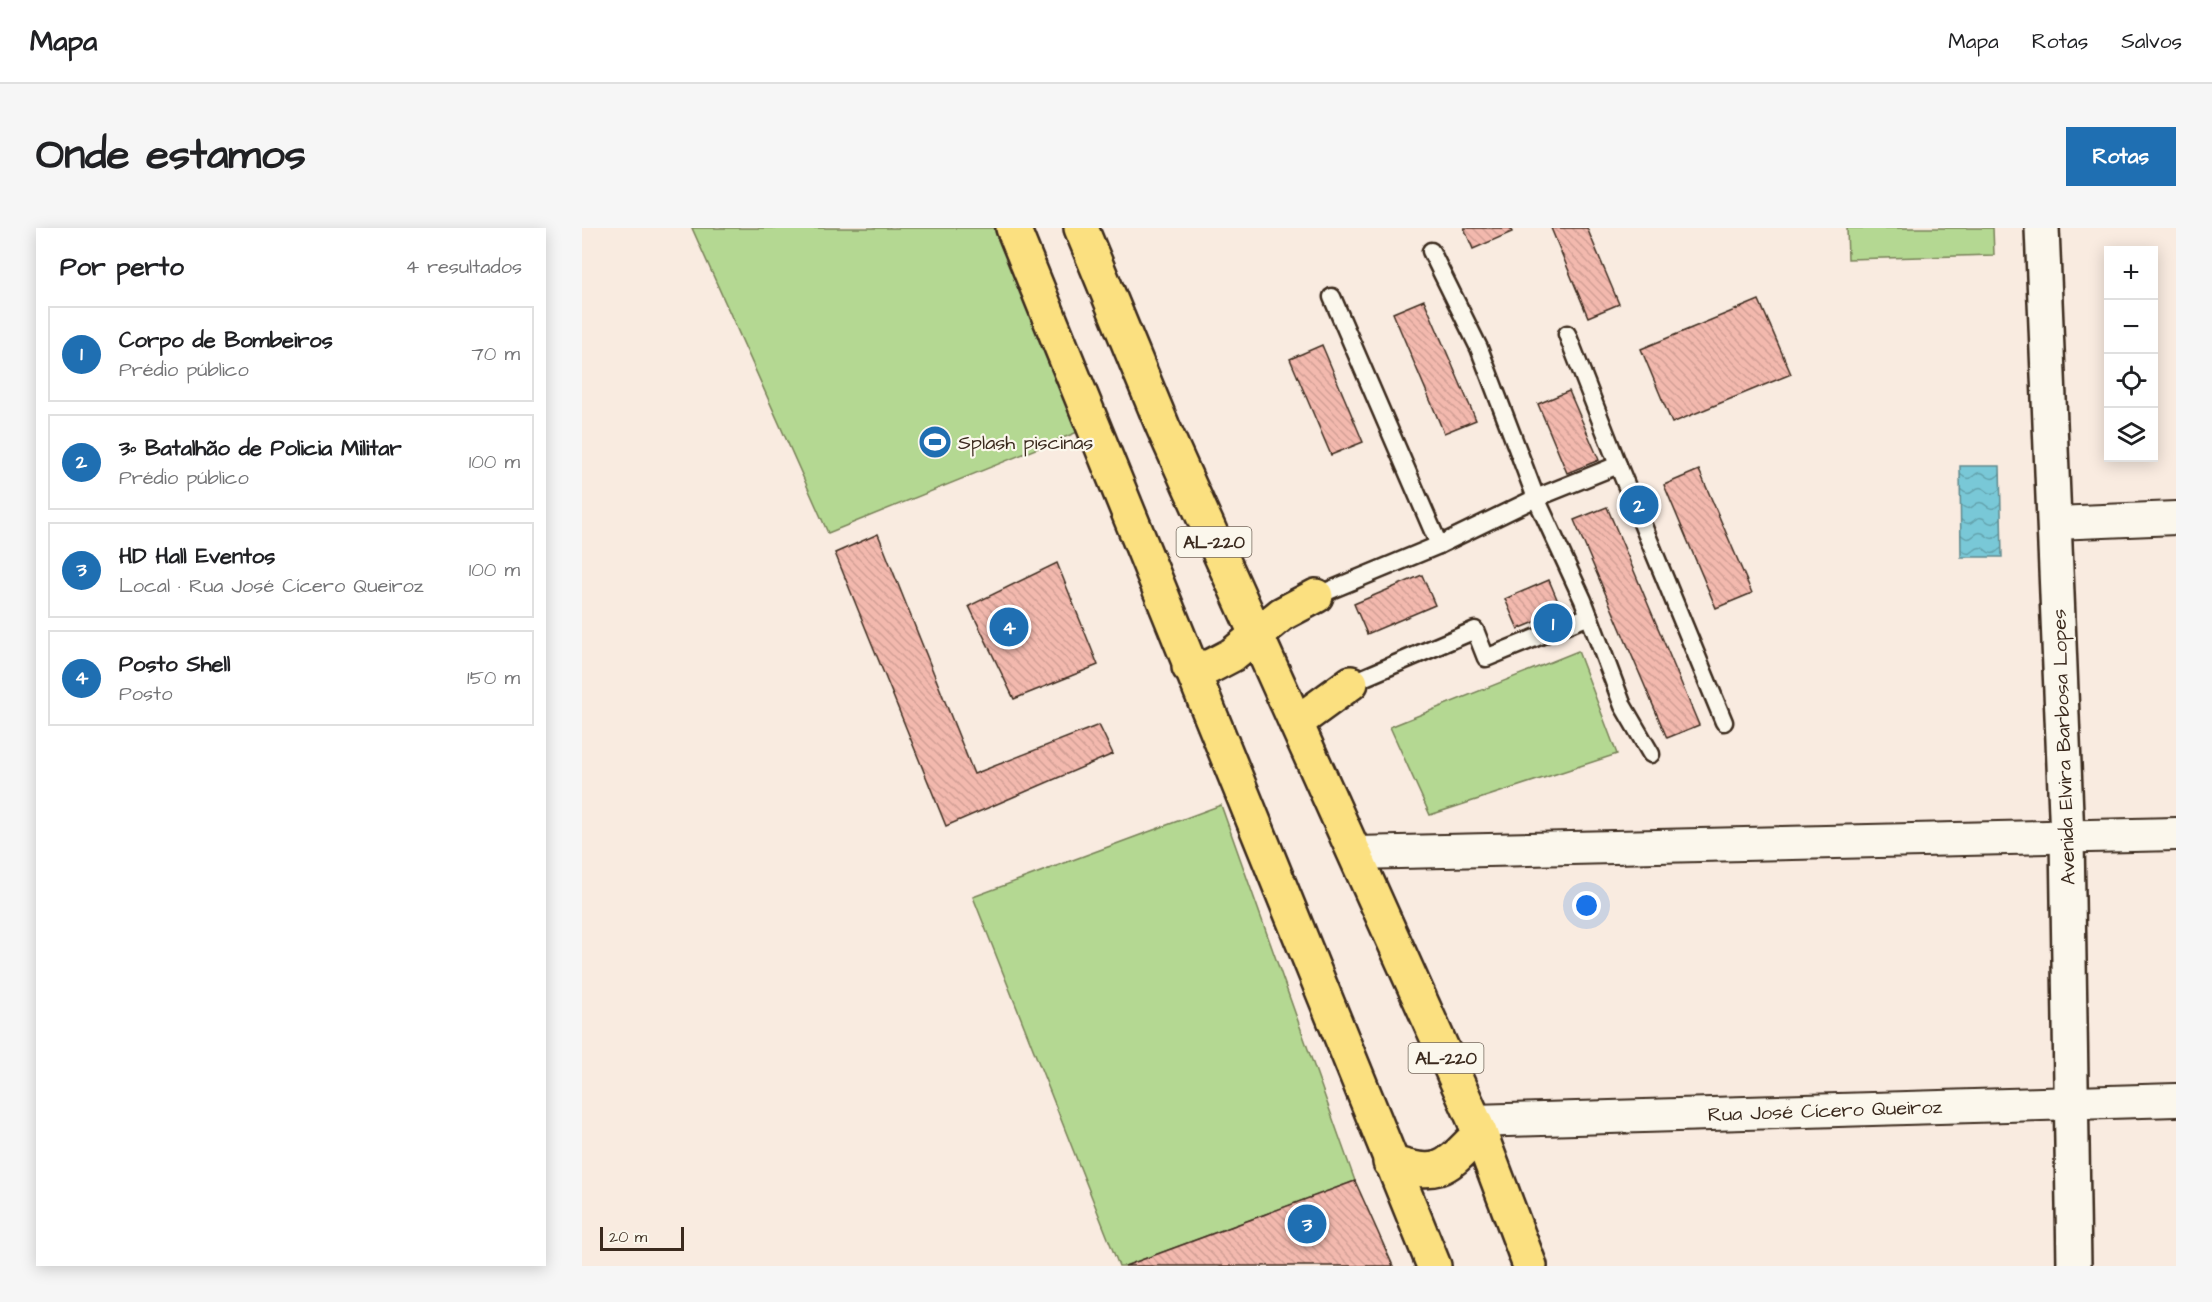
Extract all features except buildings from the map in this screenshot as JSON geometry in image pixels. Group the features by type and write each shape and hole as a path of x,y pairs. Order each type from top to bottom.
{"highway":[{"name":"AL-220","path":"1013,228 1434,1266"},
{"name":"AL-220","path":"1081,228 1163,427 1477,1127 1530,1266"},
{"path":"1190,667 1209,667 1232,655 1282,614 1316,596"},
{"path":"1296,723 1351,683"},
{"path":"1390,1162 1410,1169 1427,1171 1449,1164 1477,1127"}],"street":[{"name":"Avenida Elvira Barbosa Lopes","path":"2042,228 2067,838 2074,1266"},
{"path":"2055,523 2176,518"},
{"path":"1355,853 2176,834"},
{"name":"Rua José Cícero Queiroz","path":"1477,1127 2176,1100"}],"lane":[{"path":"1431,250 1479,348 1536,498 1588,616 1623,706 1652,754"},
{"path":"1332,297 1439,544"},
{"path":"1567,334 1618,465 1724,722"},
{"path":"1316,596 1439,544 1536,498 1618,465"},
{"path":"1351,683 1475,630 1486,658 1588,616"}],"green space":[{"path":"692,228 994,228 1080,431 828,533"},
{"path":"1847,228 1993,228 1994,255 1848,259"},
{"path":"1578,651 1617,754 1430,815 1390,727"},
{"path":"1221,805 1355,1181 1125,1266 1119,1266 973,897"}],"water":[{"path":"1960,466 2000,466 2002,557 1961,557"}],"place":[{"name":"Splash piscinas","path":"935,442"},
{"name":"3º Batalhão de Policia Militar","path":"1639,505"},
{"name":"Corpo de Bombeiros","path":"1553,623"},
{"name":"Posto Shell","path":"1009,627"},
{"name":"HD Hall Eventos","path":"1307,1224"}]}
